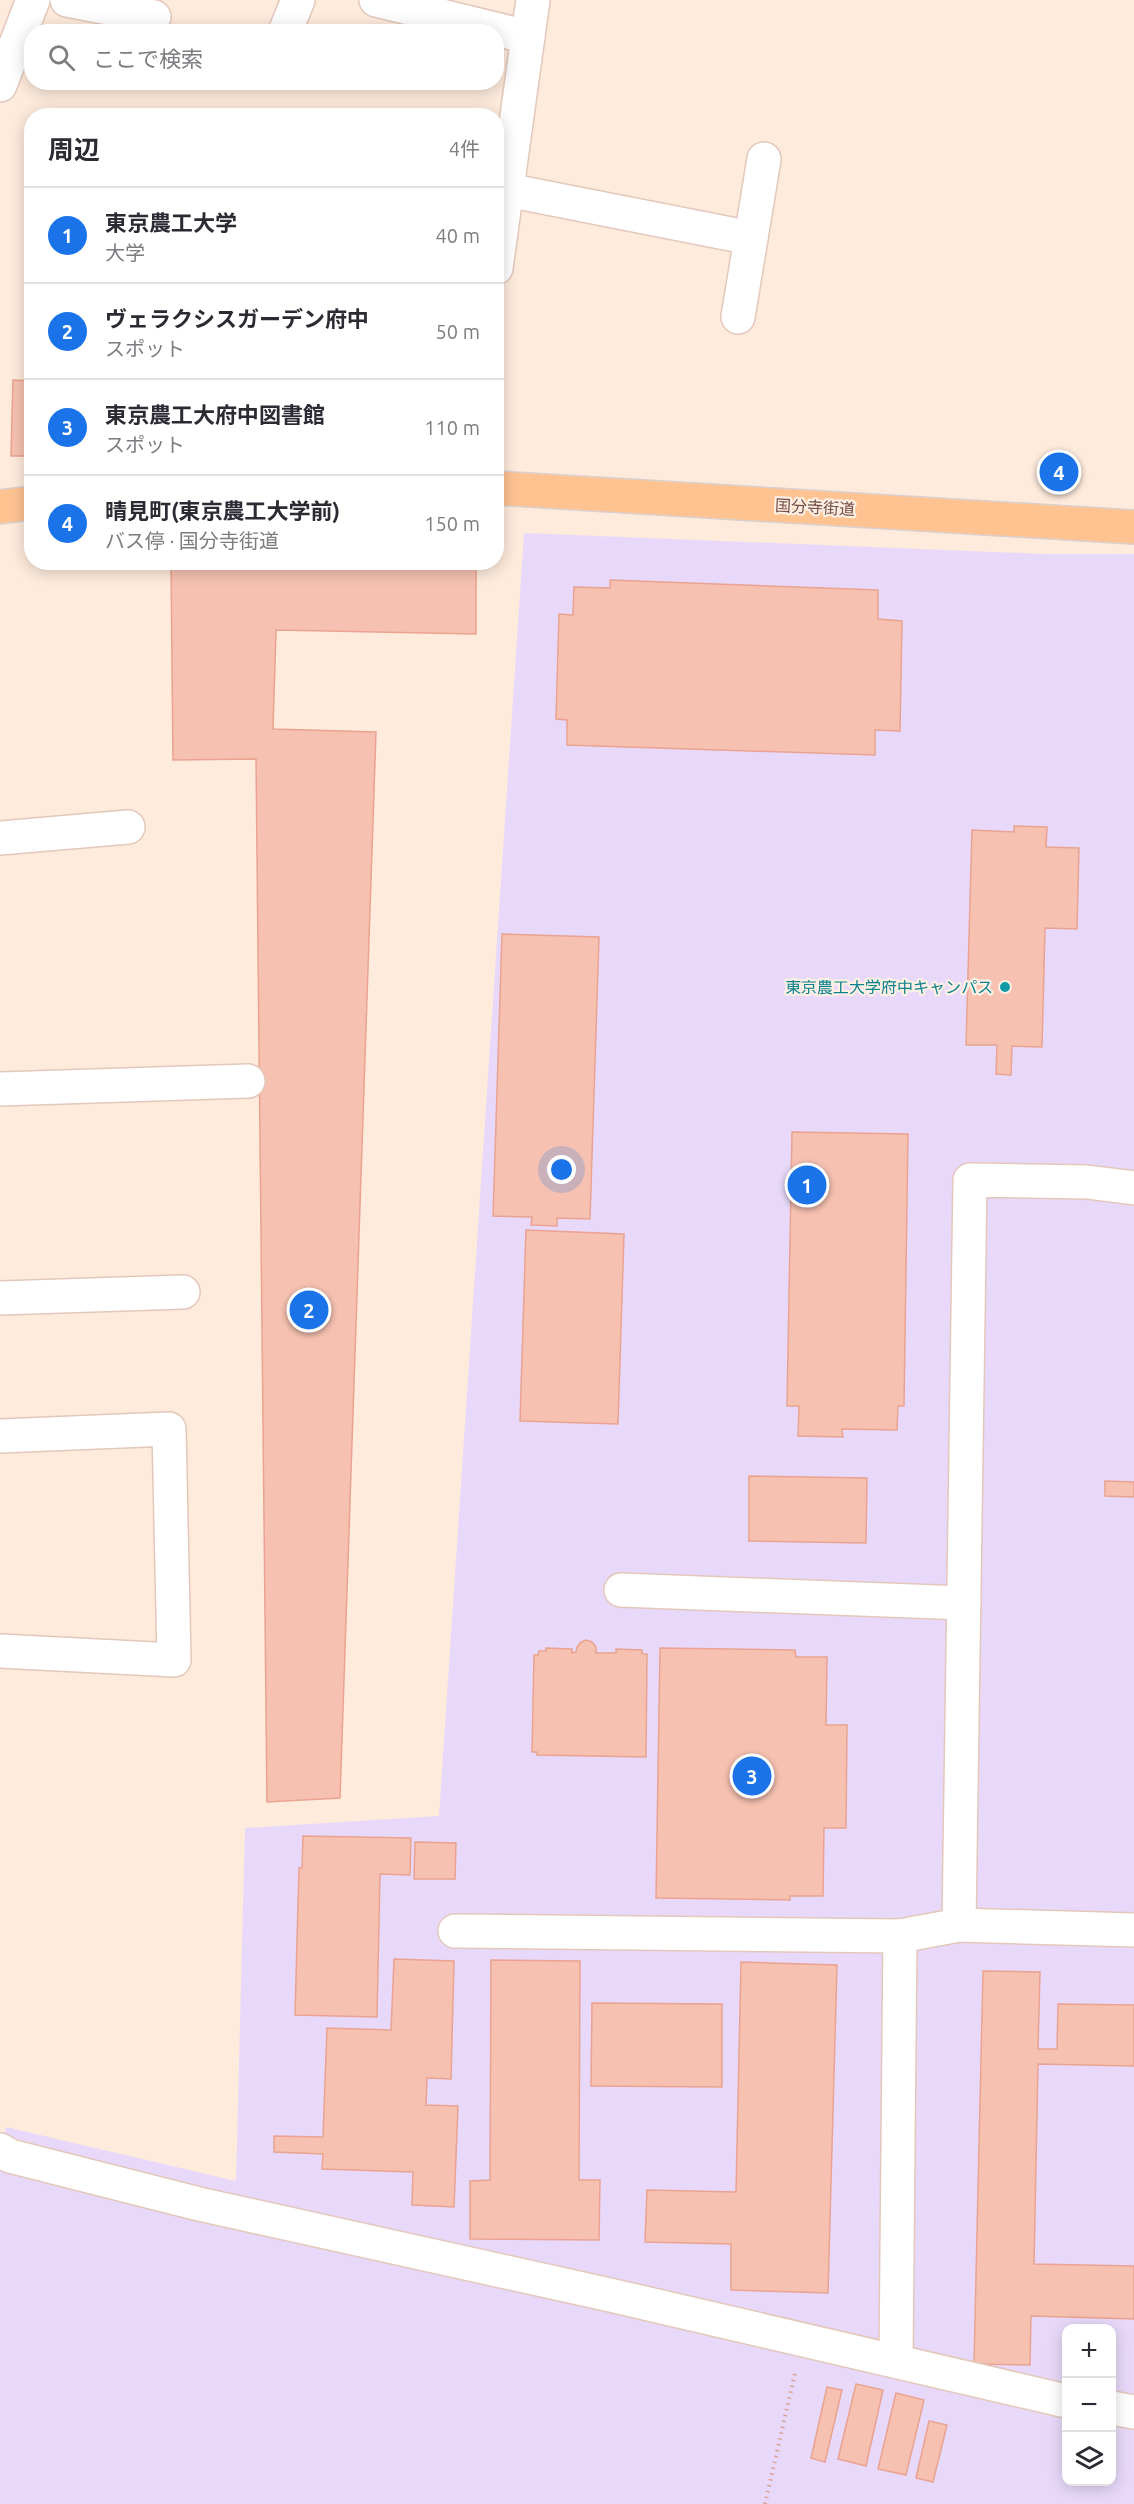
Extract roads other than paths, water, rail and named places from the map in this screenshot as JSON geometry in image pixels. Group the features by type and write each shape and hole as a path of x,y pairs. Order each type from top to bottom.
{"main road":[{"name":"国分寺街道","path":"504,488 1134,527"},
{"path":"0,507 24,504"}],"street":[{"path":"0,85 33,0"},
{"path":"67,0 154,17"},
{"path":"288,24 298,0"},
{"path":"376,0 475,24"},
{"path":"504,211 533,0"},
{"path":"504,31 528,37"},
{"path":"738,317 764,159"},
{"path":"507,190 751,238"},
{"path":"0,838 128,827"},
{"path":"0,1089 248,1081"},
{"path":"959,1925 970,1180 1087,1182 1134,1188"},
{"path":"0,1298 183,1292"},
{"path":"0,1436 169,1429 174,1660 0,1651"},
{"path":"621,1590 964,1603"},
{"path":"455,1931 900,1936 959,1925 1134,1930"},
{"path":"896,2361 900,1936"},
{"path":"0,2150 10,2156 199,2204 1062,2400"},
{"path":"1116,2409 1134,2412"}],"place":[{"name":"晴見町(東京農工大学前)","path":"1059,472"},
{"name":"東京農工大学府中キャンパス","path":"1005,987"},
{"name":"東京農工大学","path":"807,1185"},
{"name":"ヴェラクシスガーデン府中","path":"309,1310"},
{"name":"東京農工大府中図書館","path":"752,1776"}]}
